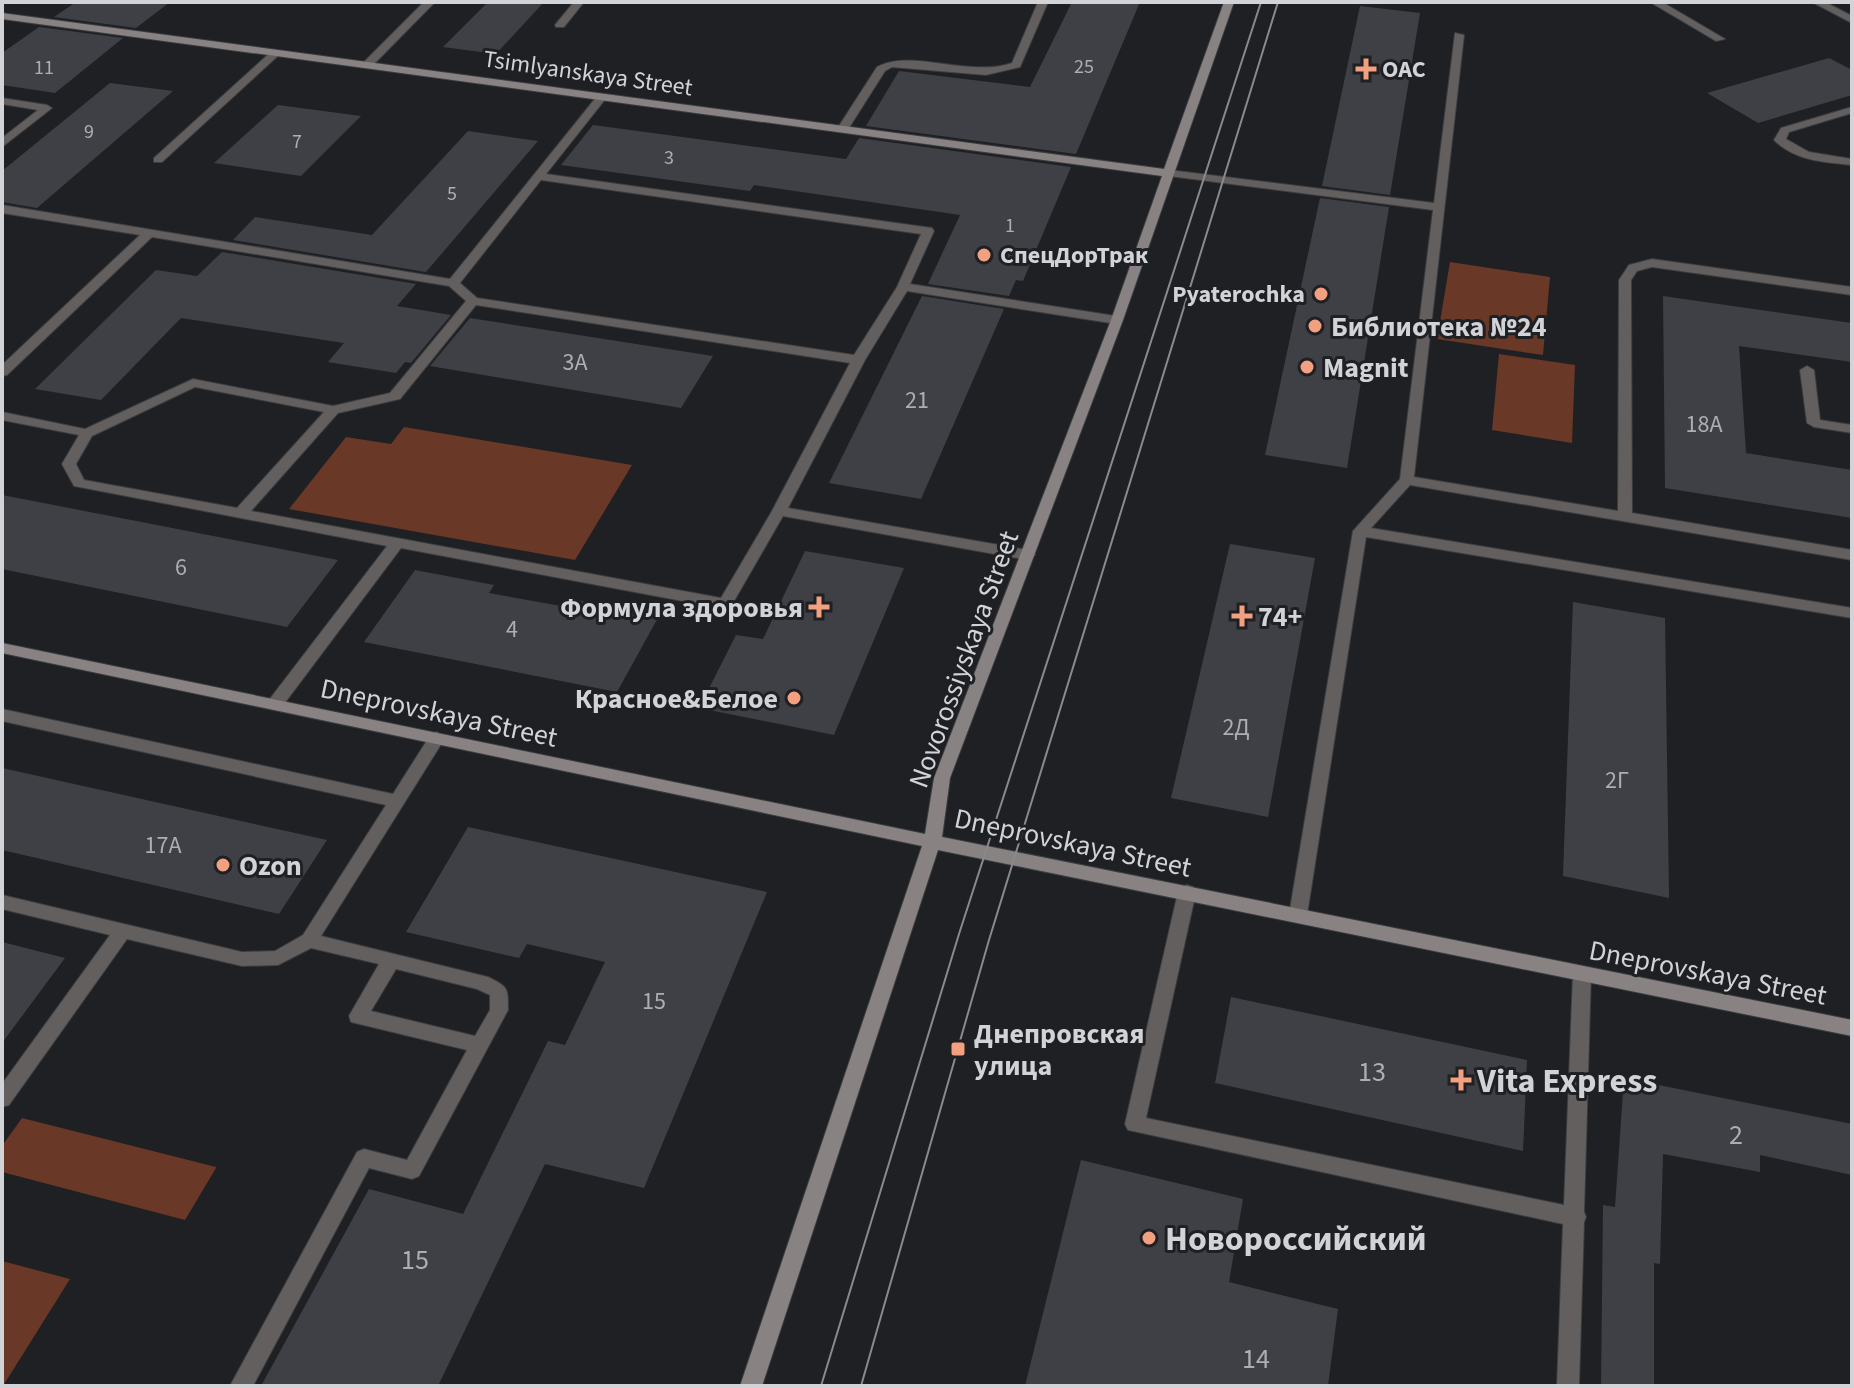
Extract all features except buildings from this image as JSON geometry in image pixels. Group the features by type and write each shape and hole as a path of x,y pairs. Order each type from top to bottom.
{"street":[{"path":"367,65 430,2"},
{"path":"560,25 579,2"},
{"path":"843,129 881,69 890,64 985,73 1002,72 1016,65 1043,2"},
{"name":"Novorossiyskaya Street","path":"751,1386 933,840 942,778 1117,320 1229,2"},
{"path":"1655,2 1720,39"},
{"path":"1817,2 1852,20"},
{"name":"Tsimlyanskaya Street","path":"2,16 1169,173"},
{"path":"1298,915 1360,531 1407,480 1459,35"},
{"path":"158,160 276,53"},
{"path":"453,283 541,177 602,97"},
{"path":"2,101 47,108 2,144"},
{"path":"1852,110 1785,130 1780,140 1789,149 1806,156 1852,162"},
{"path":"1169,173 1439,207"},
{"path":"473,301 395,396 333,410 193,383 87,433 69,464 79,483 725,604 779,511 858,360 903,287 928,231 541,177"},
{"path":"2,209 453,283 473,301 858,360"},
{"path":"2,372 151,232"},
{"path":"1625,517 1625,280 1633,268 1652,263 1852,291"},
{"path":"903,287 1117,320"},
{"path":"1807,370 1814,423 1852,429"},
{"path":"241,513 333,410"},
{"path":"2,416 87,433"},
{"path":"1407,480 1852,555"},
{"path":"779,511 1028,555"},
{"path":"1360,531 1852,613"},
{"path":"275,704 397,543"},
{"name":"Dneprovskaya Street","path":"2,648 1852,1028"},
{"path":"2,715 398,801"},
{"path":"2,902 242,959 278,958 309,940 437,738"},
{"path":"1187,892 1135,1124 1576,1217"},
{"path":"2,1099 123,931"},
{"path":"241,1386 364,1158 412,1170 499,1010 499,991 481,982 309,940"},
{"path":"391,960 358,1016 480,1045"},
{"path":"1568,1386 1582,973"}],"shaded area":[{"path":"1450,262 1550,277 1543,355 1437,339"},
{"path":"1499,354 1575,365 1572,443 1492,430"},
{"path":"404,427 632,465 575,560 289,509 346,437 391,444"},
{"path":"22,1118 216,1168 185,1220 2,1172 2,1146"},
{"path":"2,1261 70,1279 3,1386 2,1386"}],"tram line":[{"path":"821,1386 959,934 1261,2"},
{"path":"861,1386 989,940 1278,2"}],"place":[{"name":"ОАС","path":"1366,69"},
{"name":"СпецДорТрак","path":"984,255"},
{"name":"Pyaterochka","path":"1321,294"},
{"name":"Библиотека №24","path":"1315,326"},
{"name":"Magnit","path":"1307,367"},
{"name":"Формула здоровья","path":"819,607"},
{"name":"74+","path":"1242,616"},
{"name":"Красное&Белое","path":"794,698"},
{"name":"Ozon","path":"223,865"},
{"name":"Днепровская улица","path":"958,1049"},
{"name":"Vita Express","path":"1461,1080"},
{"name":"Новороссийский","path":"1149,1238"}]}
